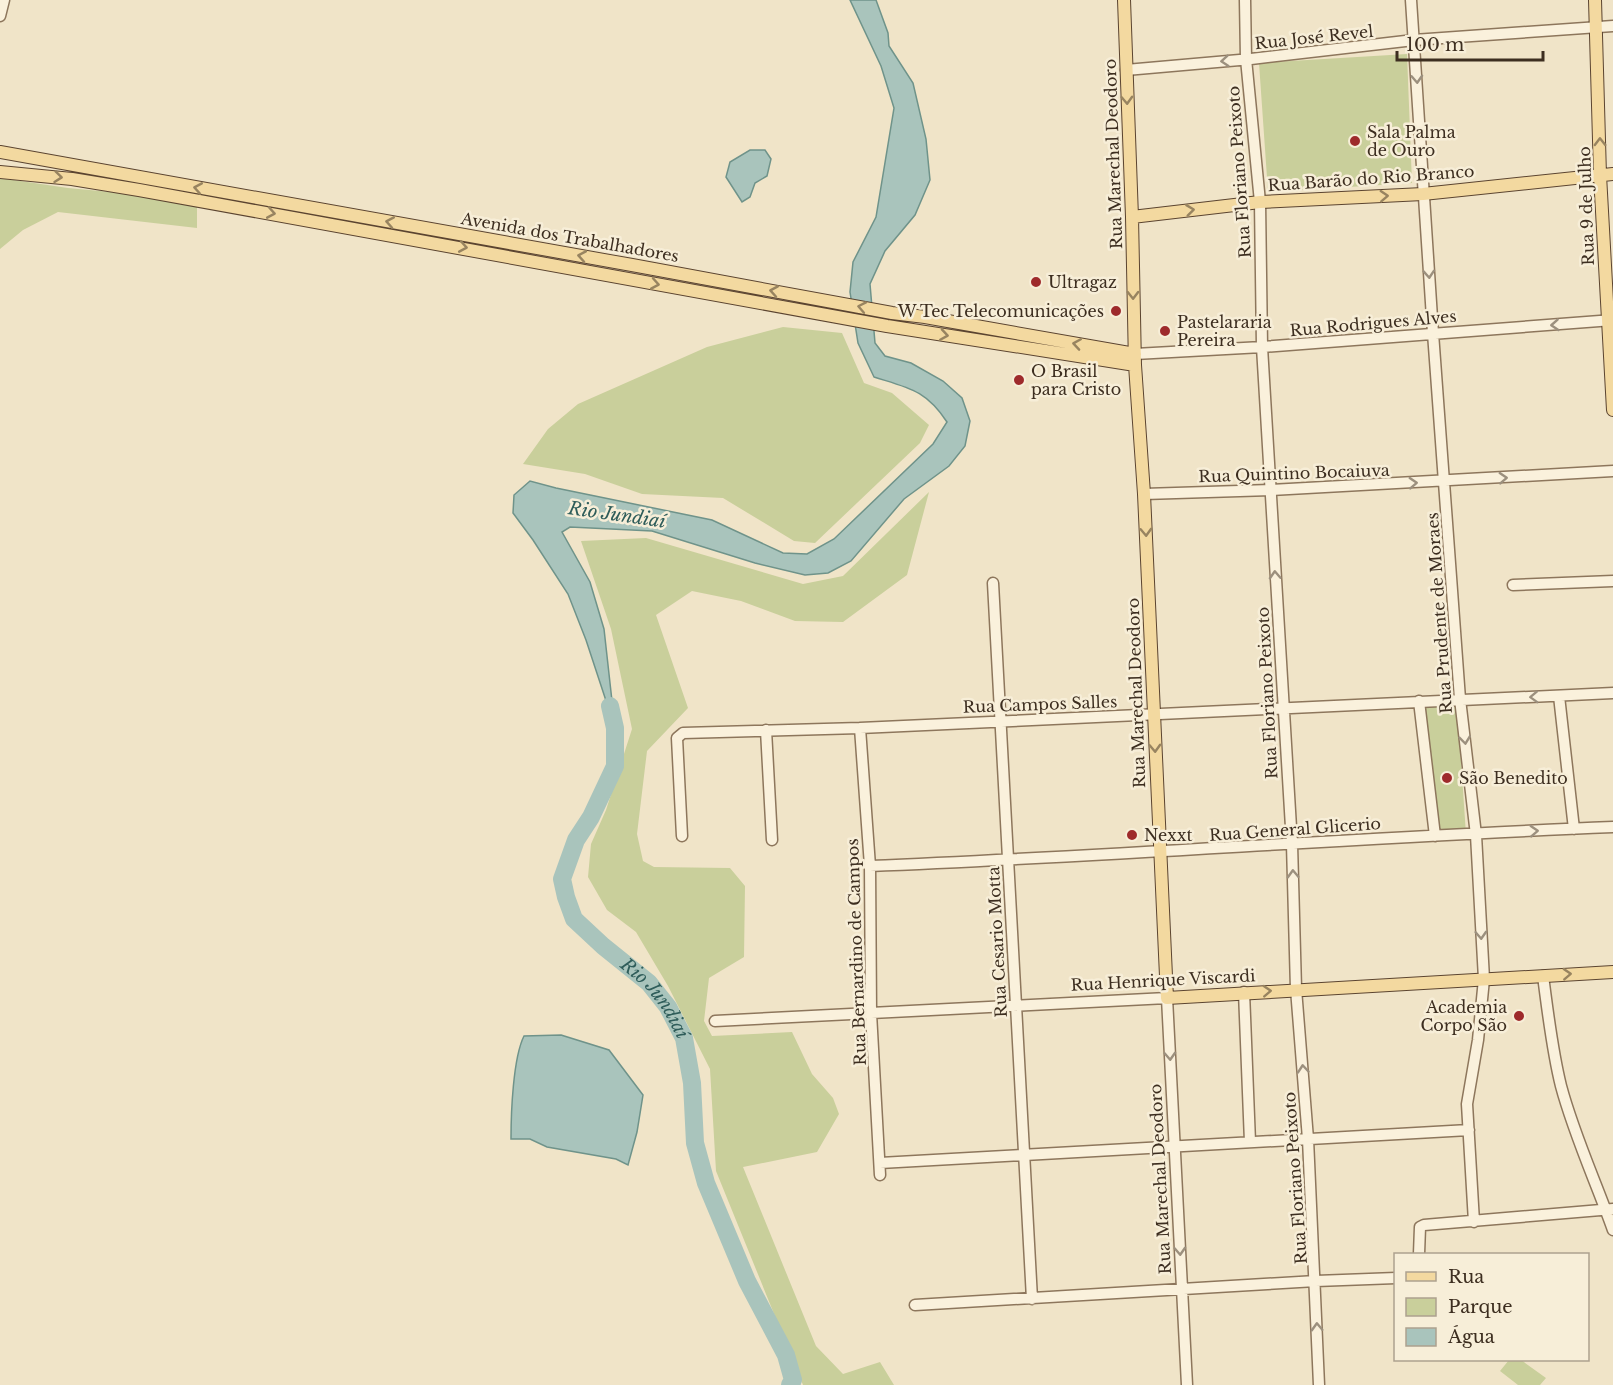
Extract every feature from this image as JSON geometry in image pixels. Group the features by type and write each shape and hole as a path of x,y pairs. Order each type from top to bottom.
{"main road":[{"name":"Rua Marechal Deodoro","path":"1124,0 1135,359 1144,494 1167,998"},
{"name":"Rua 9 de Julho","path":"1595,0 1607,175 1613,410"},
{"name":"Avenida dos Trabalhadores","path":"0,152 891,313 925,317 1135,359"},
{"name":"Avenida dos Trabalhadores","path":"0,172 72,179 239,207 886,326 1135,359"},
{"name":"Rua Barão do Rio Branco","path":"1132,217 1260,201 1423,194 1607,175"},
{"name":"Rua Henrique Viscardi","path":"1167,998 1613,972"}],"street":[{"path":"0,16 4,0"},
{"name":"Rua Floriano Peixoto","path":"1245,0 1246,59 1260,201 1262,347 1292,844 1296,989 1316,1281 1319,1385"},
{"name":"Rua Prudente de Moraes","path":"1411,0 1460,699 1476,835 1484,979 1478,1040 1467,1104 1474,1222"},
{"name":"Rua José Revel","path":"1126,70 1414,40 1613,26"},
{"name":"Rua Rodrigues Alves","path":"1135,359 1433,333 1610,321"},
{"name":"Rua Quintino Bocaiuva","path":"1144,494 1271,490 1613,471"},
{"path":"1513,585 1613,581"},
{"name":"Rua Cesario Motta","path":"993,583 1032,1299"},
{"name":"Rua Campos Salles","path":"682,836 677,738 683,733 860,728 1613,693"},
{"path":"1559,696 1574,829"},
{"path":"1419,701 1435,836"},
{"name":"Rua Bernardino de Campos","path":"860,728 870,866 871,1013 880,1169 1025,1156"},
{"path":"766,730 772,840"},
{"name":"Rua General Glicerio","path":"870,866 1008,861 1613,827"},
{"path":"1543,976 1552,1043 1562,1086 1578,1139 1610,1210 1613,1230"},
{"path":"1244,992 1250,1142"},
{"name":"Rua Henrique Viscardi","path":"715,1021 1167,998"},
{"name":"Rua Marechal Deodoro","path":"1167,998 1186,1385"},
{"path":"1025,1156 1174,1145 1469,1130"},
{"path":"1419,1253 1420,1227 1429,1224 1610,1210"},
{"path":"915,1305 1394,1278"}],"green space":[{"path":"1407,54 1412,183 1268,192 1259,63"},
{"path":"0,178 68,188 197,200 197,228 58,212 23,230 0,249"},
{"path":"783,327 842,333 864,383 892,393 929,425 920,443 815,543 794,541 723,498 642,494 585,474 523,464 548,429 578,404 707,347"},
{"path":"929,492 907,575 843,622 795,621 741,601 692,591 656,615 688,708 647,751 637,834 643,861 654,867 730,868 745,886 744,957 709,978 704,1021 712,1036 792,1032 812,1074 833,1098 839,1114 817,1152 743,1167 816,1346 843,1374 880,1362 894,1385 803,1385 716,1171 710,1069 668,986 636,932 607,910 588,877 591,844 606,810 632,729 611,629 581,541 646,538 803,584 843,576"},
{"path":"1457,703 1466,834 1435,836 1423,704"},
{"path":"1508,1361 1522,1361 1546,1378 1540,1385 1518,1385 1500,1371"}],"water":[{"path":"850,0 876,0 888,33 889,46 913,83 926,139 930,180 915,215 885,251 870,284 875,343 885,356 911,363 943,381 962,398 970,421 965,446 949,466 904,499 851,561 828,573 805,575 755,563 652,531 570,527 562,532 590,582 604,629 615,728 568,594 513,513 514,495 530,481 712,520 783,553 807,554 834,539 933,444 947,422 932,403 916,392 874,377 858,343 850,292 853,262 876,217 894,108 881,66"},
{"path":"750,150 765,150 771,159 767,176 755,183 750,197 742,202 726,177 730,162"},
{"path":"561,1035 609,1050 643,1095 637,1132 628,1165 616,1159 547,1147 530,1139 511,1139 515,1071 524,1036"}],"waterway":[{"name":"Rio Jundiaí","path":"610,706 615,728 615,766 591,817 576,840 562,879 566,897 574,919 649,983 668,1007 684,1038 692,1083 695,1143 706,1183 747,1281 786,1355 793,1380 790,1385"}],"place":[{"name":"Sala Palma de Ouro","path":"1355,141"},
{"name":"Ultragaz","path":"1036,282"},
{"name":"W Tec Telecomunicações","path":"1116,311"},
{"name":"Pastelararia Pereira","path":"1165,331"},
{"name":"O Brasil para Cristo","path":"1019,380"},
{"name":"São Benedito","path":"1447,778"},
{"name":"Nexxt","path":"1132,835"},
{"name":"Academia Corpo São","path":"1519,1016"}]}
